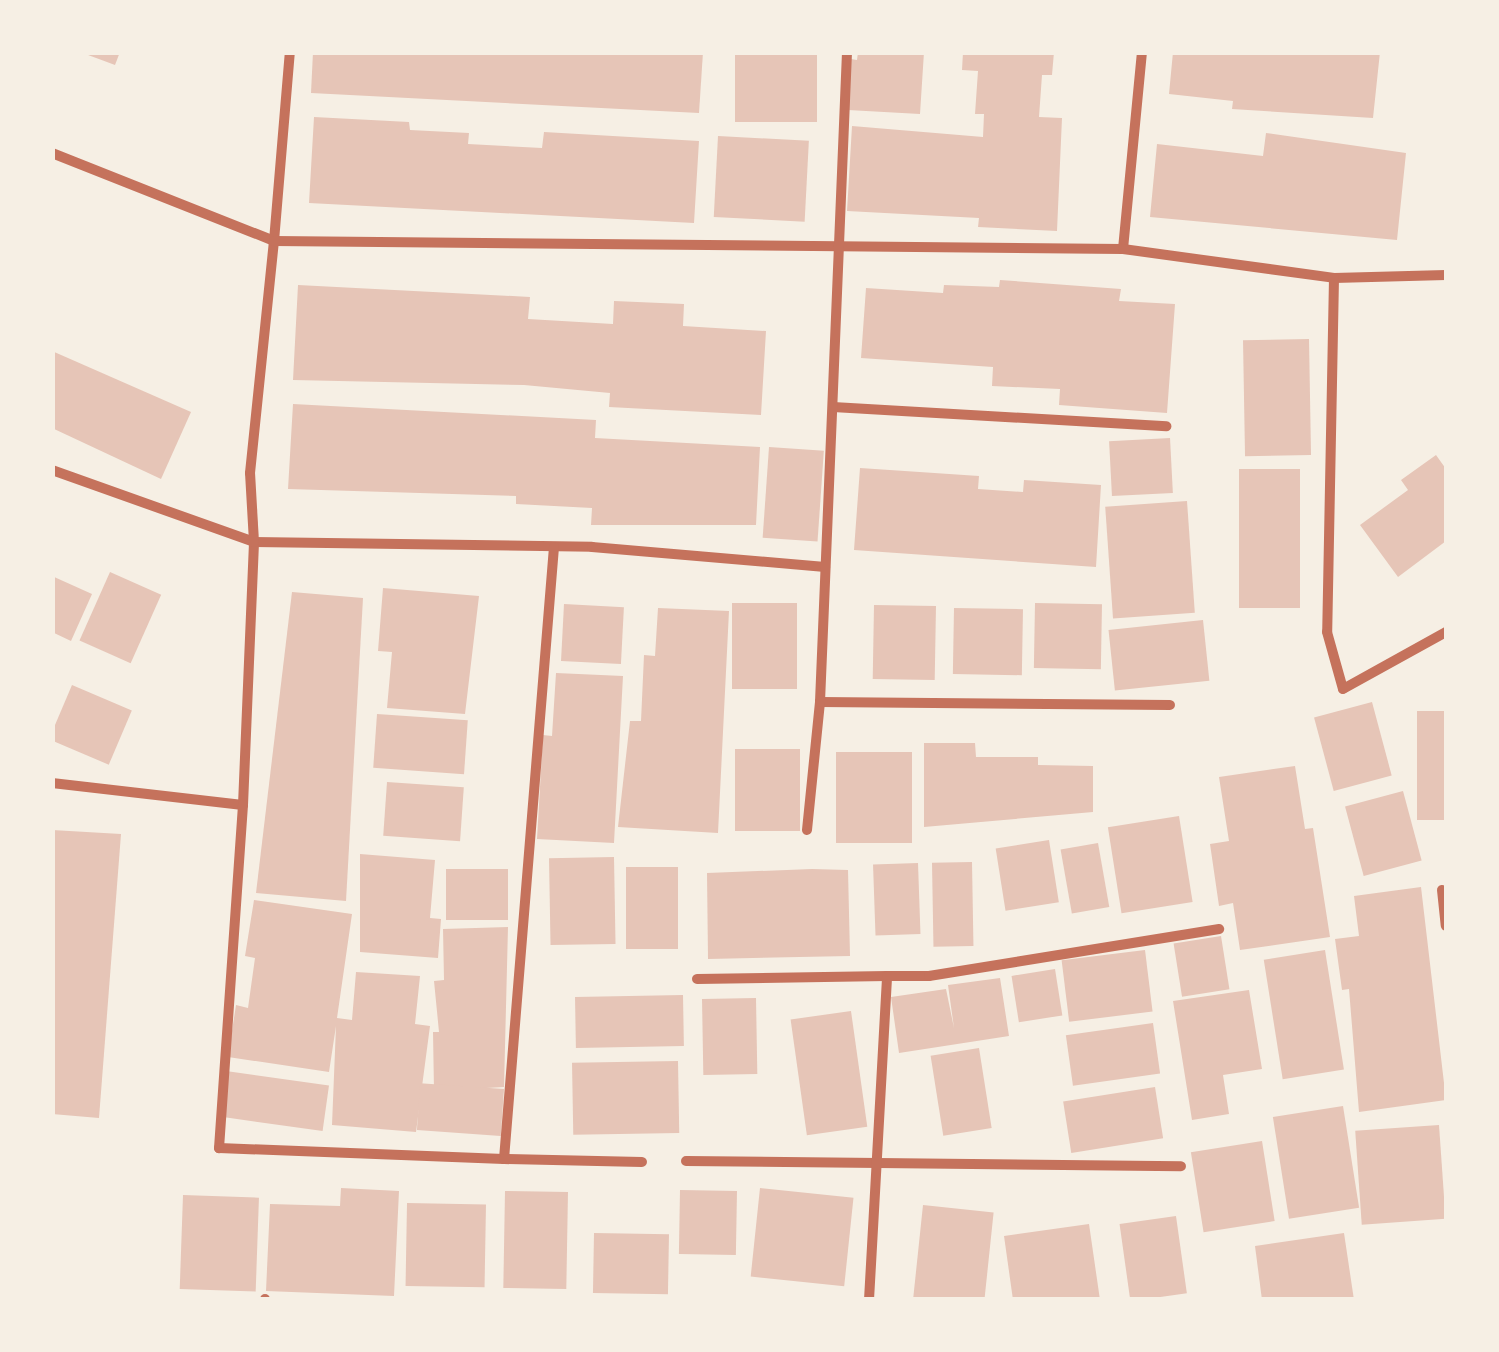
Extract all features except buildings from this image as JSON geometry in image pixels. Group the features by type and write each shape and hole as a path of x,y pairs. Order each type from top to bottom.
{"street":[{"path":"290,52 250,473 254,542 242,805 219,1148 642,1162"},
{"path":"807,830 820,702 847,52"},
{"path":"1123,249 1142,52"},
{"path":"52,152 274,241 1123,249 1334,278 1446,275"},
{"path":"1334,278 1327,632 1342,689 1446,632"},
{"path":"833,407 1166,426"},
{"path":"52,470 254,542 554,547 826,566"},
{"path":"504,1159 554,547"},
{"path":"820,702 1170,705"},
{"path":"52,783 242,805"},
{"path":"1442,890 1446,926"},
{"path":"697,979 929,976 1219,929"},
{"path":"869,1300 873,1163 887,976"},
{"path":"686,1161 1180,1166"}]}
